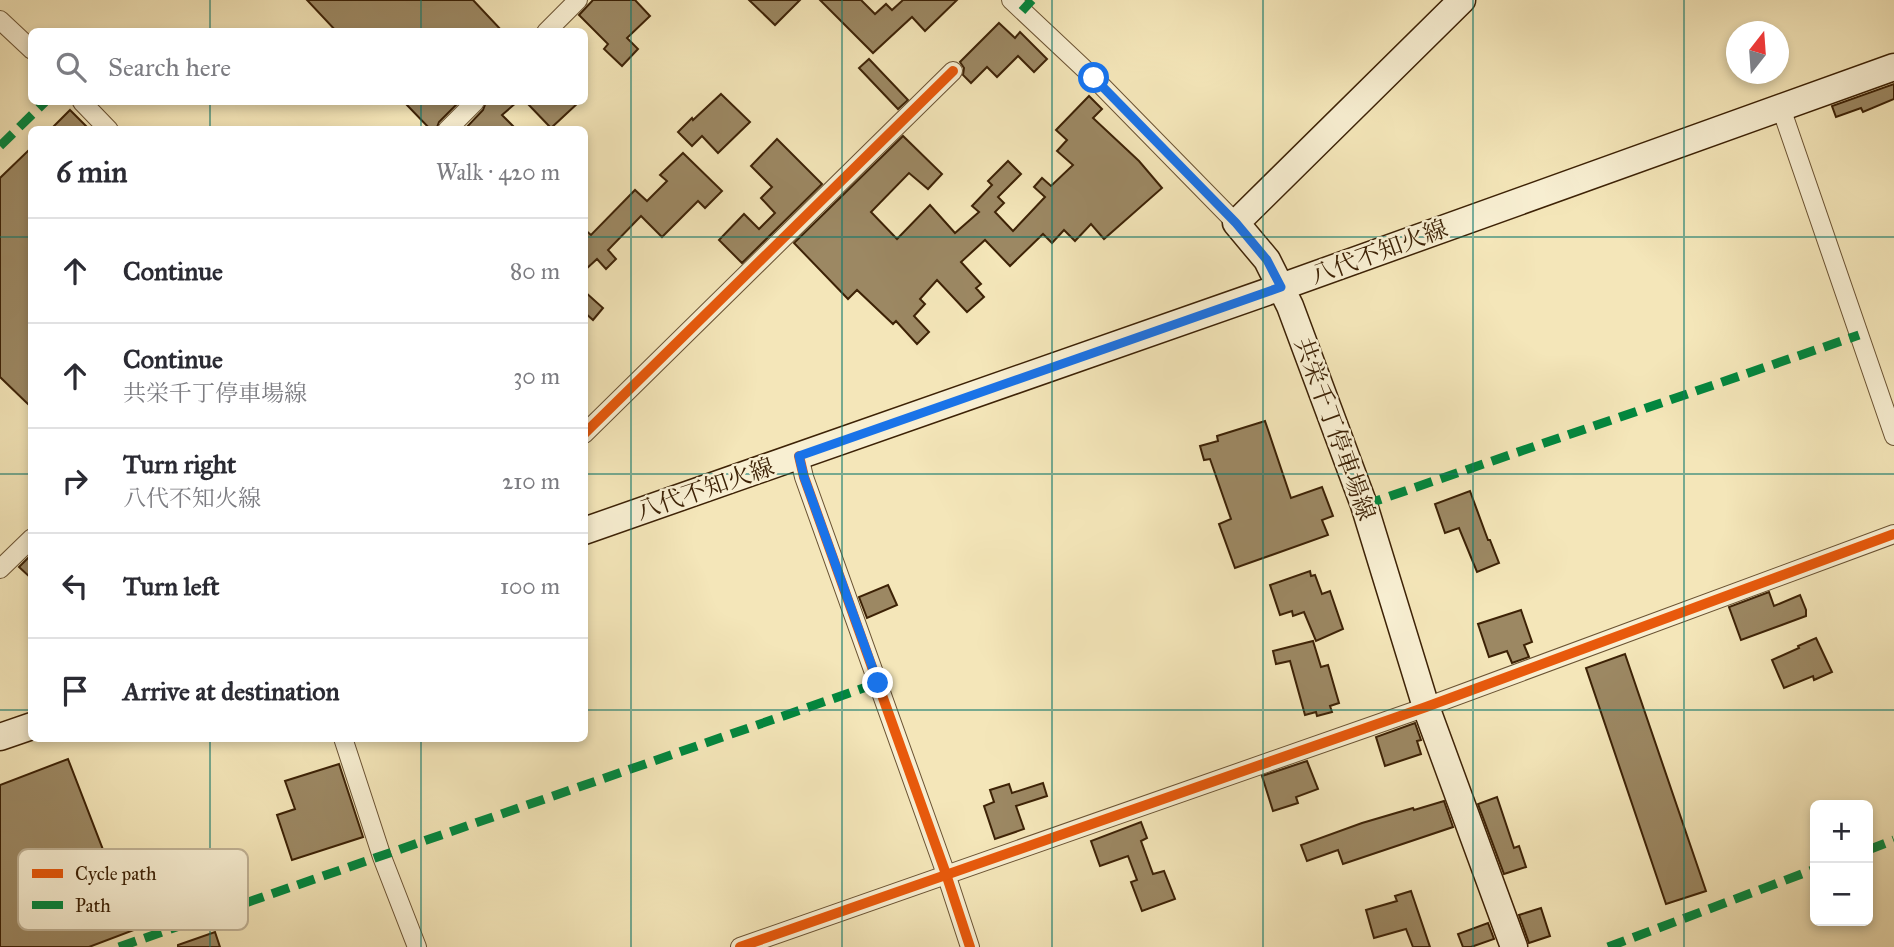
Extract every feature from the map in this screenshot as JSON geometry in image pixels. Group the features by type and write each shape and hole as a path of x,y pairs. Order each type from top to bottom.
{"main road":[{"path":"1236,223 1462,0"},
{"name":"八代不知火線","path":"588,530 1281,287 1894,67"},
{"name":"共栄千丁停車場線","path":"1236,223 1267,260 1290,306 1364,505 1426,707 1514,947"},
{"path":"0,737 28,727"}],"street":[{"path":"550,28 578,0"},
{"path":"1011,0 1094,78 1236,223"},
{"path":"0,20 28,47"},
{"path":"588,430 953,71"},
{"path":"85,105 105,126"},
{"path":"451,126 472,105"},
{"path":"1781,107 1894,436"},
{"path":"799,456 813,503 970,947"},
{"path":"740,947 1426,707 1894,534"},
{"path":"0,569 28,542"},
{"path":"344,742 382,857 416,947"}],"building":[{"path":"307,0 473,0 499,28 333,28"},
{"path":"593,0 635,0 650,16 627,38 638,49 622,66 604,49 608,44 579,15"},
{"path":"749,0 800,0 775,25"},
{"path":"820,0 861,0 875,14 886,4 892,10 903,0 957,0 925,31 912,17 873,53"},
{"path":"999,23 1015,38 1020,32 1047,59 1034,72 1018,56 997,77 987,67 971,83 963,75 964,68 960,62"},
{"path":"869,59 908,100 898,109 859,68"},
{"path":"1894,84 1894,99 1863,112 1861,108 1836,117 1832,106"},
{"path":"721,94 750,122 718,153 702,136 692,146 678,132"},
{"path":"1089,96 1102,109 1093,118 1139,161 1162,188 1104,239 1091,224 1075,241 1064,230 1052,243 1043,234 1010,266 985,240 961,262 981,284 976,288 984,297 967,312 937,280 920,299 925,304 914,316 929,332 917,344 896,321 893,324 857,290 848,299 794,243 903,136 942,174 928,189 909,173 871,212 897,239 930,205 955,233 979,212 972,206 992,185 988,181 1008,161 1021,174 998,197 1004,203 995,212 1013,231 1045,197 1034,187 1042,178 1051,186 1073,165 1057,151 1067,140 1056,130"},
{"path":"407,105 456,105 438,126 427,126"},
{"path":"485,105 514,105 502,115 513,126 468,126"},
{"path":"529,105 576,105 553,126 549,126"},
{"path":"70,110 86,126 54,126"},
{"path":"777,139 822,184 742,263 719,240 744,214 759,229 775,213 761,198 772,187 751,166"},
{"path":"28,151 28,404 0,377 0,178"},
{"path":"683,153 722,191 705,208 698,201 662,237 641,216 608,250 616,259 606,269 597,259 588,267 588,232 591,235 635,190 647,201 667,181 660,175"},
{"path":"588,295 603,308 593,320 588,316"},
{"path":"1265,421 1291,498 1322,487 1333,516 1322,520 1328,535 1235,568 1219,524 1231,519 1210,459 1204,460 1200,446 1218,441 1217,436"},
{"path":"1470,491 1499,563 1477,572 1459,528 1445,533 1435,504"},
{"path":"28,558 28,575 19,567"},
{"path":"1310,571 1311,576 1315,575 1322,594 1330,591 1343,629 1316,641 1304,612 1293,616 1292,611 1280,615 1270,585"},
{"path":"888,585 897,605 867,618 859,597"},
{"path":"1769,592 1774,606 1800,595 1806,616 1741,640 1729,607"},
{"path":"1521,610 1532,642 1524,645 1529,657 1512,663 1507,651 1489,657 1478,624"},
{"path":"1816,638 1832,672 1814,680 1813,676 1784,688 1772,660"},
{"path":"1313,641 1321,667 1328,665 1339,703 1330,706 1332,712 1317,716 1316,712 1305,715 1290,661 1276,664 1273,651"},
{"path":"1625,654 1706,891 1666,904 1586,668"},
{"path":"1415,723 1421,740 1417,741 1421,754 1385,766 1376,737"},
{"path":"68,759 103,849 18,849 18,930 134,930 89,947 0,947 0,785"},
{"path":"1307,761 1318,789 1296,797 1298,803 1273,811 1262,776"},
{"path":"339,764 363,837 292,860 277,815 295,809 285,781"},
{"path":"1043,783 1047,796 1016,806 1024,829 995,839 984,806 994,802 990,790 1009,784 1012,793"},
{"path":"1497,797 1514,848 1519,846 1526,867 1504,874 1478,804"},
{"path":"1444,801 1453,827 1343,864 1338,850 1307,861 1301,845 1362,823"},
{"path":"1141,822 1147,838 1141,841 1153,874 1164,871 1175,899 1142,911 1131,882 1137,880 1128,856 1100,866 1091,841"},
{"path":"1411,891 1430,947 1413,947 1406,929 1374,938 1366,910 1397,901 1395,896"},
{"path":"1541,908 1550,936 1529,943 1519,915"},
{"path":"1488,923 1494,939 1463,947 1458,934"},
{"path":"215,932 220,947 178,947 178,945"}],"marked path":[{"path":"1022,11 1032,0"},
{"path":"0,146 42,105"},
{"path":"1364,505 1859,335"},
{"path":"248,902 878,683"},
{"path":"1873,848 1894,840"},
{"path":"1608,947 1810,871"},
{"path":"119,947 168,930"}],"cycle path":[{"path":"588,430 953,71"},
{"path":"799,456 804,477 970,947"},
{"path":"740,947 1426,707 1894,534"}],"route":[{"path":"878,683 804,477 799,456 1281,287 1267,260 1236,223 1094,78"}]}
